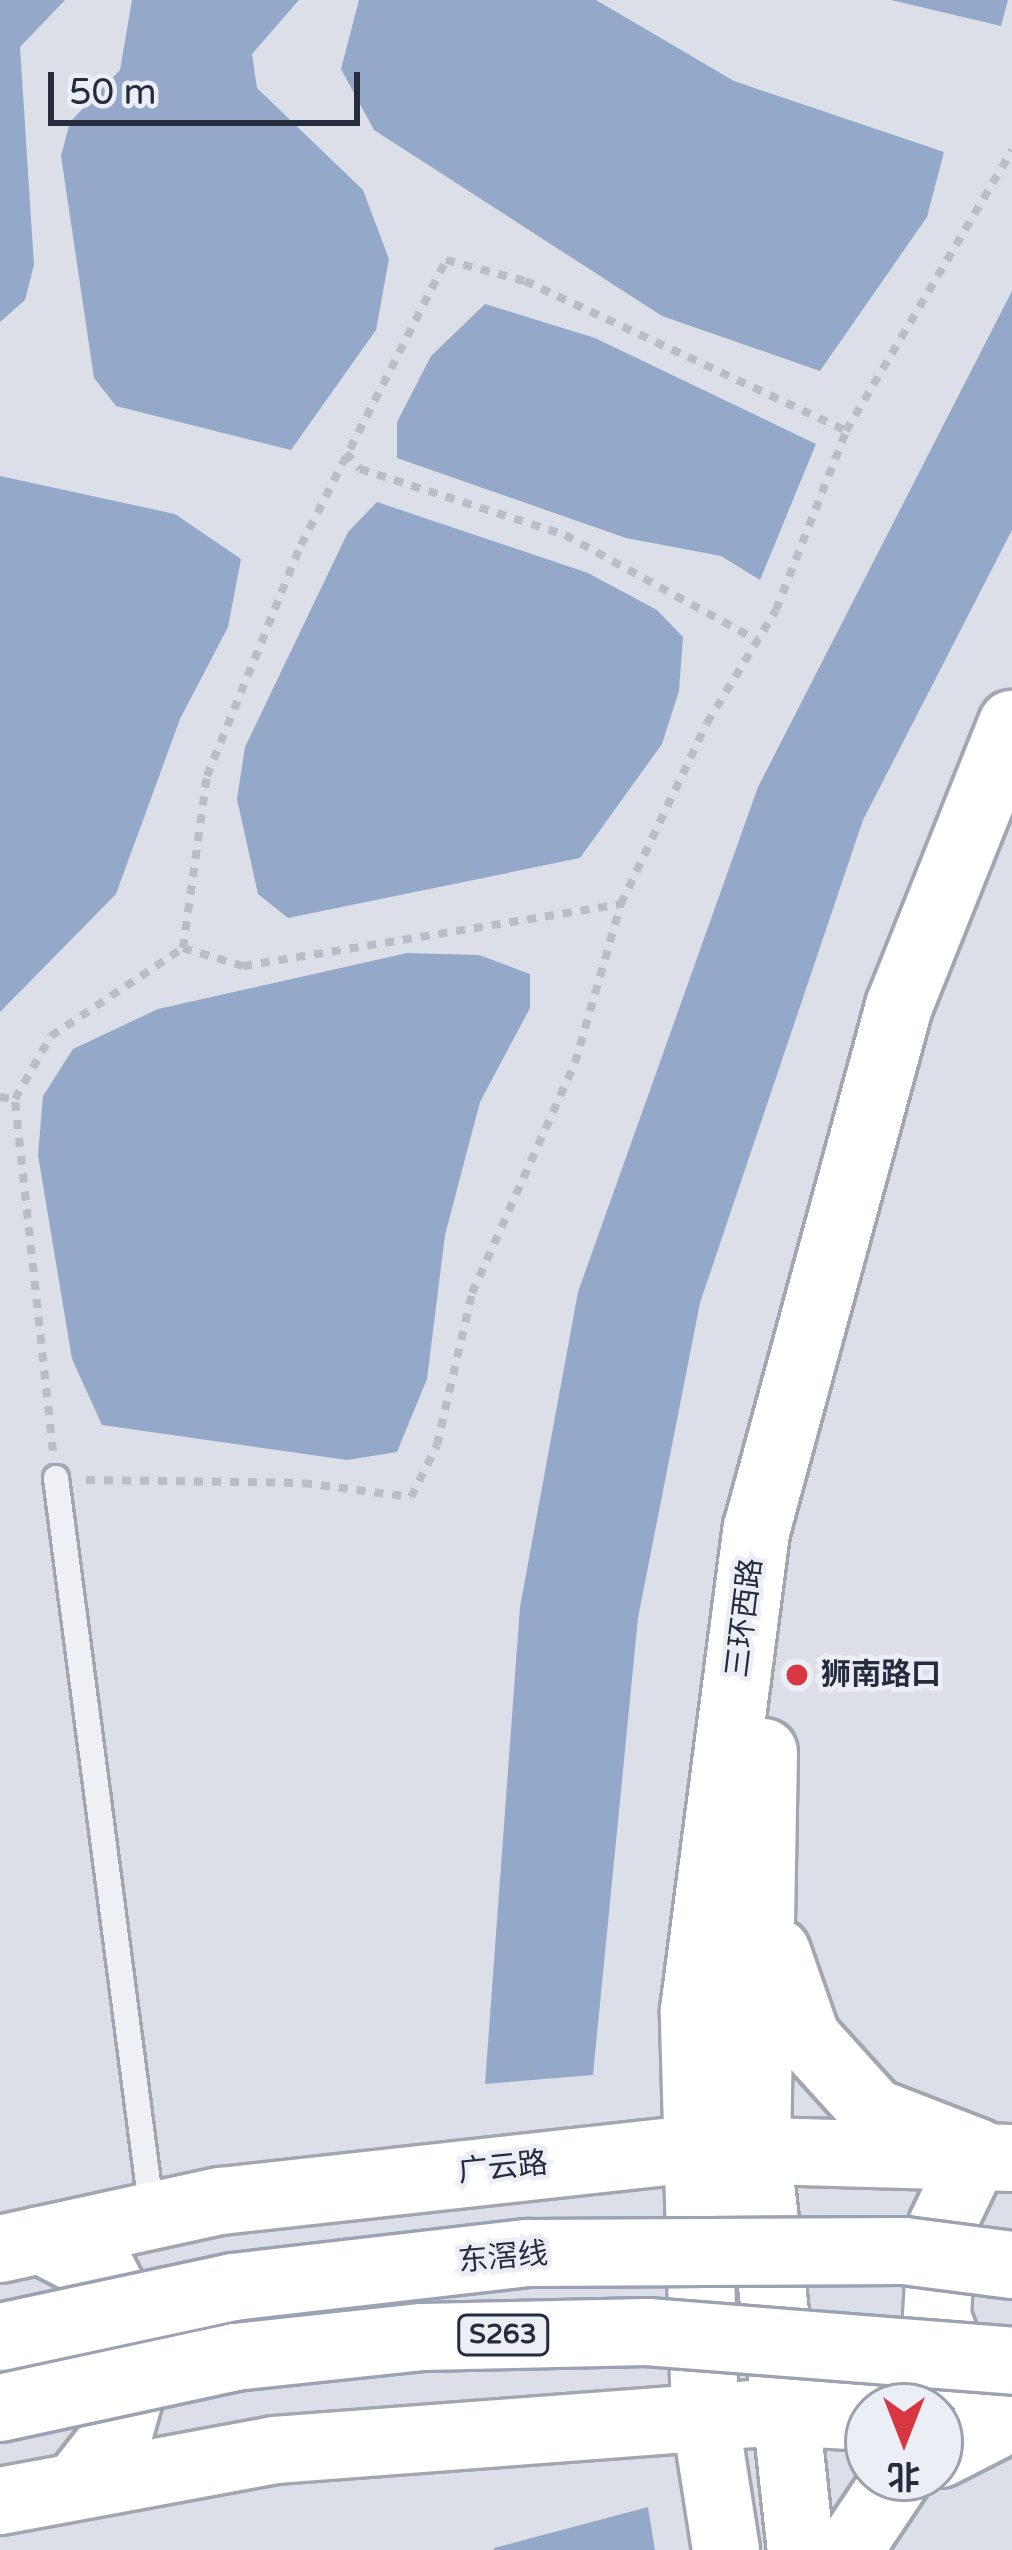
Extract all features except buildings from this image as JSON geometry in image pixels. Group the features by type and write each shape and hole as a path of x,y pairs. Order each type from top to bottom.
{"main road":[{"name":"三环西路","path":"726,2550 705,2416 691,2150 694,2010 757,1528 899,1006 1012,724"},
{"name":"三环西路","path":"801,2550 780,2412 757,2147 766,1679 785,1534 926,1016 1012,786"},
{"path":"762,1909 806,2038 874,2112 995,2155 942,2225 937,2317 980,2428"},
{"name":"广云路","path":"20,2244 152,2216 691,2150 757,2147 995,2155"},
{"path":"20,2244 104,2272 143,2350 119,2431 81,2480"},
{"name":"东滘线","path":"0,2337 233,2287 528,2253 904,2251 1012,2265"},
{"name":"S263","path":"0,2408 236,2357 423,2337 647,2332 1012,2361"},
{"path":"0,2501 81,2480 275,2450 705,2416 780,2412 844,2416"},
{"path":"849,2550 881,2502"}],"lane":[{"path":"56,1478 152,2216"}],"path":[{"path":"846,431 525,281 446,260 346,453 207,776 183,948 51,1036 14,1099 56,1478 412,1497 437,1445 472,1293 575,1063 621,904 757,640 846,431 1012,150"},
{"path":"346,453 360,469 565,535 757,640"},
{"path":"183,948 243,966 621,904"},
{"path":"0,1097 14,1099"}],"water":[{"path":"0,0 65,0 20,47 34,265 25,300 0,322"},
{"path":"132,0 299,0 252,54 257,88 363,190 389,259 376,330 291,450 116,406 94,378 61,156 70,122 120,70"},
{"path":"359,0 596,0 734,81 944,152 927,217 820,371 662,316 374,130 341,69"},
{"path":"891,0 1008,0 1001,26"},
{"path":"1012,291 1012,530 863,820 700,1303 638,1618 593,2075 485,2084 520,1607 578,1292 758,787"},
{"path":"485,304 595,338 816,444 760,580 721,556 626,538 397,458 397,422 431,356"},
{"path":"0,476 175,514 241,559 228,627 180,719 116,894 0,1012"},
{"path":"377,502 588,573 657,610 683,637 679,691 662,744 580,858 288,918 258,894 237,799 245,747 348,532"},
{"path":"407,953 479,955 530,974 530,1008 480,1102 445,1235 427,1379 397,1452 347,1460 102,1425 72,1359 38,1155 43,1096 73,1049 158,1009"},
{"path":"648,2507 655,2550 494,2550 494,2548"}],"place":[{"name":"狮南路口","path":"797,1675"}]}
